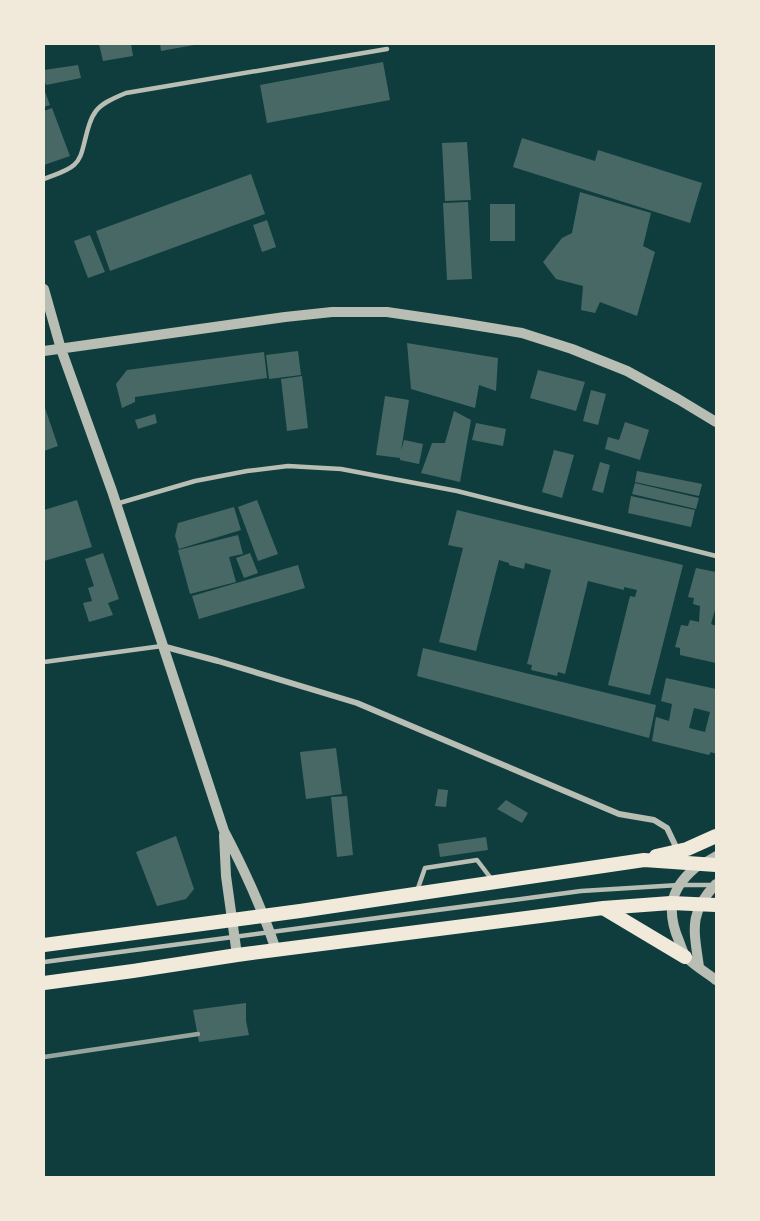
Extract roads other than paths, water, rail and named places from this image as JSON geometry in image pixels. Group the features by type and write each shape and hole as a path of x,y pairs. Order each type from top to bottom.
{"main road":[{"path":"44,945 194,926 644,860 678,851 717,836"},
{"path":"644,860 717,865"},
{"path":"44,983 237,955 603,908 671,903 717,905"},
{"path":"603,908 685,957"}],"street":[{"path":"44,289 61,349 116,504 224,831 241,862 276,950"},
{"path":"44,351 285,317 332,312 387,312 522,333 572,349 627,371 717,422"},
{"path":"162,646 357,702 619,814 654,820 667,828 678,851"},
{"path":"224,831 226,876 237,955"},
{"path":"717,854 686,874 671,903 672,920 685,957 717,980"},
{"path":"699,967 694,930 700,904 716,885"}],"lane":[{"path":"44,179 74,165 81,156 88,125 95,110 106,101 126,93 387,49"},
{"path":"116,504 195,481 247,471 288,466 341,469 458,491 717,556"},
{"path":"44,662 162,646"},
{"path":"416,894 425,868 477,860 494,882"},
{"path":"44,962 581,891 716,885"}],"railway":[{"path":"44,1057 198,1034"}]}
